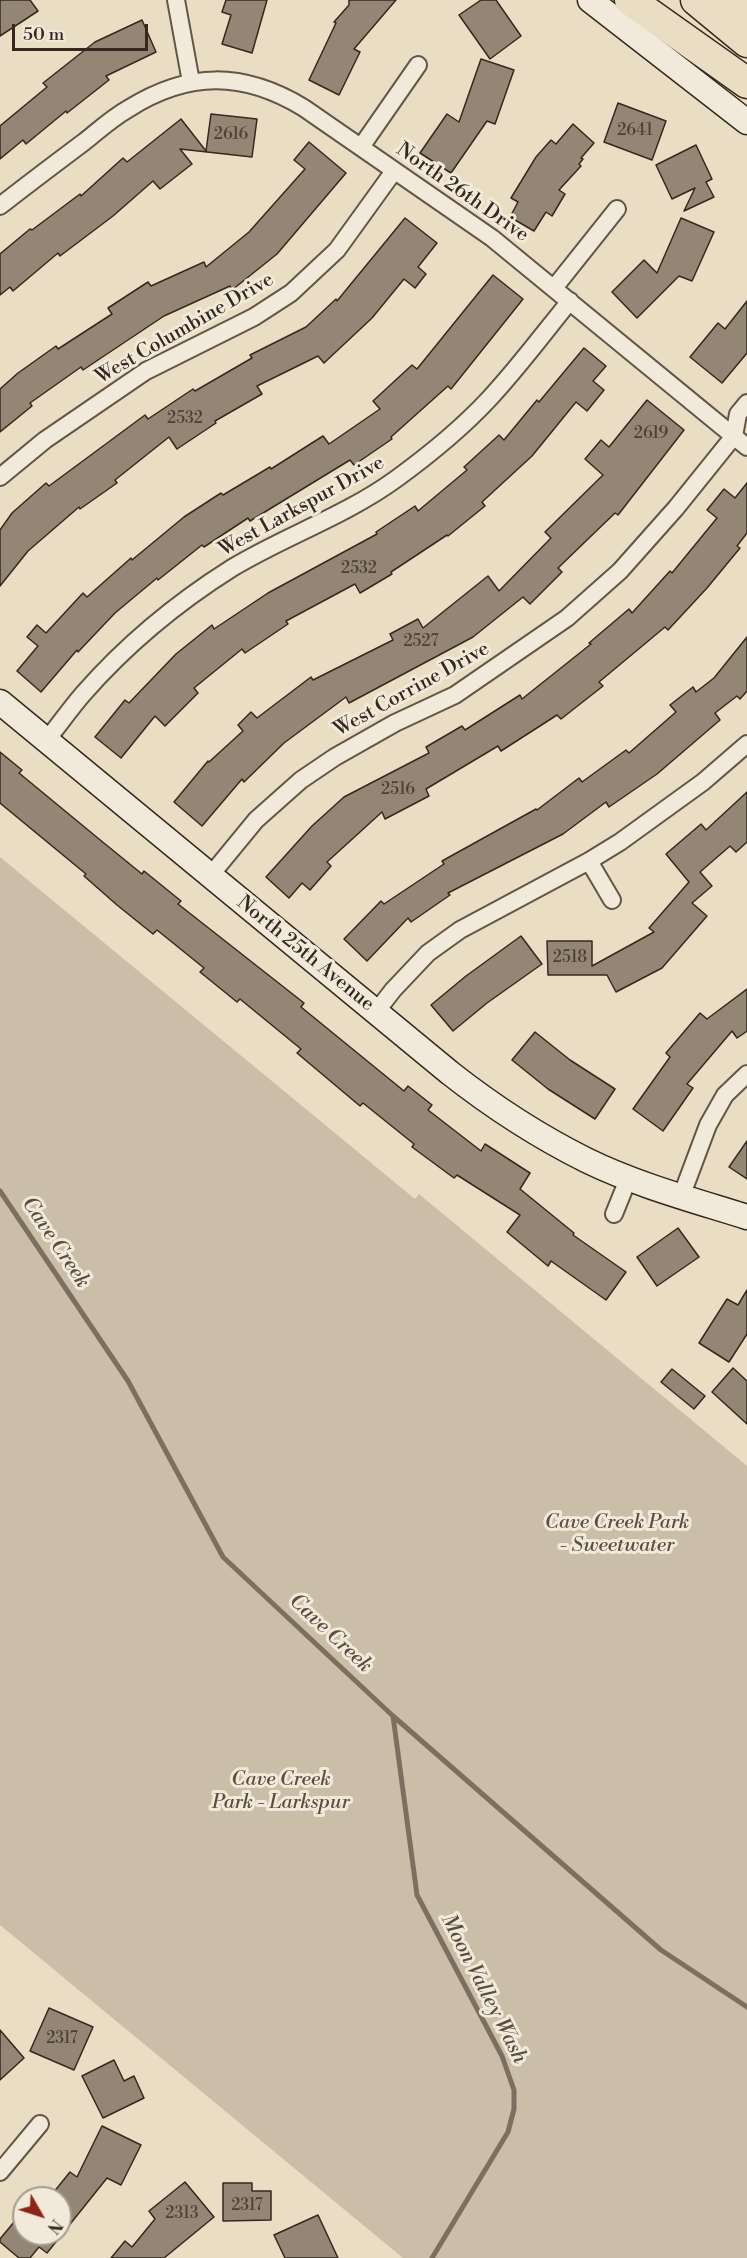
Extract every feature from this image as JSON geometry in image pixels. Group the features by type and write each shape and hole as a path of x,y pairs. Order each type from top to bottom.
{"highway":[{"path":"630,0 747,83"},
{"path":"696,0 747,42"},
{"path":"733,0 747,12"}],"street":[{"path":"176,0 191,82"},
{"path":"590,0 747,122"},
{"path":"361,147 418,65"},
{"name":"North 26th Drive","path":"0,206 127,109 157,93 191,82 214,80 240,81 271,91 304,108 492,238 740,434 747,447"},
{"name":"West Columbine Drive","path":"0,477 45,440 146,371 254,317 291,293 337,250 394,171"},
{"path":"554,288 617,210"},
{"name":"West Larkspur Drive","path":"46,741 84,694 116,660 188,598 233,568 352,507 394,480 464,424 490,398 570,301"},
{"name":"West Corrine Drive","path":"210,876 256,820 301,780 335,757 385,729 454,695 567,618 620,571 740,434 738,414 747,404"},
{"name":"North 25th Avenue","path":"0,702 457,1079 505,1114 587,1161 681,1197 747,1216"},
{"path":"376,1012 393,990 436,947 460,930 589,861 672,805 747,744"},
{"path":"589,861 612,900"},
{"path":"681,1197 708,1125 725,1095 747,1074"},
{"path":"614,1214 629,1177"},
{"path":"0,2172 40,2124"}],"green space":[{"name":"Cave Creek Park - Larkspur","path":"0,857 415,1199 419,1194 747,1466 747,2258 403,2258 0,1925"}],"building":[{"path":"0,0 30,0 38,11 0,36"},
{"path":"226,0 267,0 252,53 222,44 231,15 222,12"},
{"path":"349,0 396,0 354,49 360,52 339,95 309,80 336,23 334,22 349,5"},
{"path":"481,0 496,0 521,36 490,59 459,15"},
{"path":"142,20 156,52 106,76 109,80 67,113 66,111 26,144 23,140 0,159 0,126 47,87 43,83 95,42"},
{"path":"481,59 514,70 495,124 487,121 451,173 420,153 447,114 459,122"},
{"path":"618,103 666,121 652,160 604,142"},
{"path":"211,114 257,119 252,157 180,149 192,164 160,189 153,181 113,216 60,256 58,253 13,291 10,287 0,295 0,254 30,229 32,230 80,194 81,196 123,158 127,162 181,119 206,151"},
{"path":"573,124 594,143 581,158 583,159 579,164 581,166 559,190 565,194 552,216 546,212 534,231 510,217 518,202 511,198 536,157 551,140 556,144"},
{"path":"309,142 346,173 277,254 232,290 230,286 164,316 83,370 81,367 30,403 32,406 0,432 0,389 56,346 58,349 112,314 108,308 148,282 151,286 204,262 206,267 249,232 305,169 294,160"},
{"path":"696,145 712,179 706,182 714,197 684,211 695,188 672,199 656,165"},
{"path":"405,218 437,243 418,267 426,274 415,288 404,279 372,318 324,363 318,356 257,386 262,394 215,421 216,423 177,449 169,437 115,480 117,483 80,509 79,507 28,551 0,586 0,530 12,513 46,483 49,486 145,415 148,419 193,389 195,391 252,358 250,355 306,327 336,299 337,301"},
{"path":"681,218 714,232 692,281 679,276 637,318 612,292 644,260 657,273"},
{"path":"493,275 523,299 451,389 448,386 391,437 392,439 354,465 350,460 250,521 248,518 204,547 202,545 115,613 78,652 77,650 41,692 17,671 38,646 27,637 37,625 46,633 83,593 87,597 131,558 132,560 184,517 221,493 223,495 270,467 271,469 323,436 329,444 380,409 373,401 412,365 417,369"},
{"path":"747,301 747,353 722,383 690,357 718,323 725,329"},
{"path":"584,348 606,366 593,381 604,390 587,411 576,402 532,456 482,502 485,506 448,536 360,593 355,584 286,621 288,624 245,653 242,649 194,688 198,693 165,726 155,716 121,758 95,737 125,700 129,703 176,654 212,625 214,629 268,593 377,534 376,532 415,506 418,511 467,470 464,467 499,435 504,440"},
{"path":"647,400 684,430 618,515 615,513 558,568 562,572 530,604 523,597 473,637 349,703 346,697 284,743 244,782 242,779 202,826 174,802 208,761 243,731 238,725 251,712 257,718 311,677 313,680 393,640 390,634 418,619 423,628 488,576 499,591 551,538 545,532 603,475 585,459 601,440 609,447"},
{"path":"747,483 747,533 737,546 740,548 668,630 665,627 599,682 603,686 561,719 557,715 501,751 498,746 426,789 429,796 385,819 382,812 327,862 331,866 310,890 302,883 289,898 266,877 312,826 344,797 429,753 426,747 462,726 465,730 520,695 522,699 591,644 589,643 629,609 632,613 670,571 672,573 717,518 707,510 724,489 735,498"},
{"path":"747,637 747,691 740,699 737,696 715,713 720,720 657,774 609,807 606,802 563,834 448,893 450,895 411,922 408,918 367,961 344,939 381,901 384,904 444,864 442,861 537,810 579,778 582,782 626,750 629,753 676,712 670,705 693,687 696,692 714,678"},
{"path":"0,752 22,770 19,773 142,874 144,871 181,901 178,904 304,1003 301,1007 404,1091 408,1086 432,1105 428,1110 481,1151 485,1144 530,1173 520,1189 574,1233 573,1235 626,1272 606,1300 551,1261 548,1266 507,1232 520,1215 457,1175 454,1178 412,1147 414,1144 363,1103 360,1106 297,1053 301,1049 240,999 237,1002 200,972 204,968 157,930 153,934 117,905 84,876 86,874 0,803"},
{"path":"747,792 747,842 736,852 730,846 700,872 712,886 692,903 707,916 662,968 616,992 607,975 548,975 547,941 592,941 592,966 654,932 649,928 689,882 666,854 701,824 706,830"},
{"path":"521,936 542,964 487,1003 453,1031 431,1005"},
{"path":"747,989 747,1031 737,1038 732,1031 687,1084 693,1088 663,1131 633,1109 670,1057 666,1053 700,1013 707,1019"},
{"path":"535,1032 570,1060 615,1089 595,1119 548,1089 512,1060"},
{"path":"747,1141 747,1179 729,1167"},
{"path":"678,1228 699,1257 657,1286 637,1257"},
{"path":"747,1290 747,1334 729,1362 699,1343 727,1299 738,1305"},
{"path":"733,1368 747,1381 747,1424 712,1392"},
{"path":"672,1369 705,1396 694,1409 661,1382"},
{"path":"49,2008 93,2027 74,2070 30,2051"},
{"path":"0,2030 24,2058 0,2080"},
{"path":"114,2060 124,2081 134,2076 144,2098 103,2118 82,2076"},
{"path":"102,2126 141,2145 121,2185 107,2178 72,2222 72,2186 59,2186 70,2172 77,2177"},
{"path":"185,2182 214,2217 164,2258 111,2258 125,2241 132,2247 155,2219 149,2211"},
{"path":"223,2183 252,2183 252,2191 271,2191 271,2220 223,2221"},
{"path":"318,2215 338,2258 285,2258 274,2235"},
{"path":"12,2224 12,2246 53,2246 47,2253 39,2247 30,2258 19,2258 0,2242"}],"waterway":[{"name":"Cave Creek","path":"0,1191 128,1381 223,1557 393,1716 661,1950 747,2007"},
{"name":"Moon Valley Wash","path":"393,1716 417,1895 502,2056 514,2090 514,2109 508,2132 432,2258"}],"park label":[{"name":"Cave Creek Park - Sweetwater","path":"617,1534"}]}
